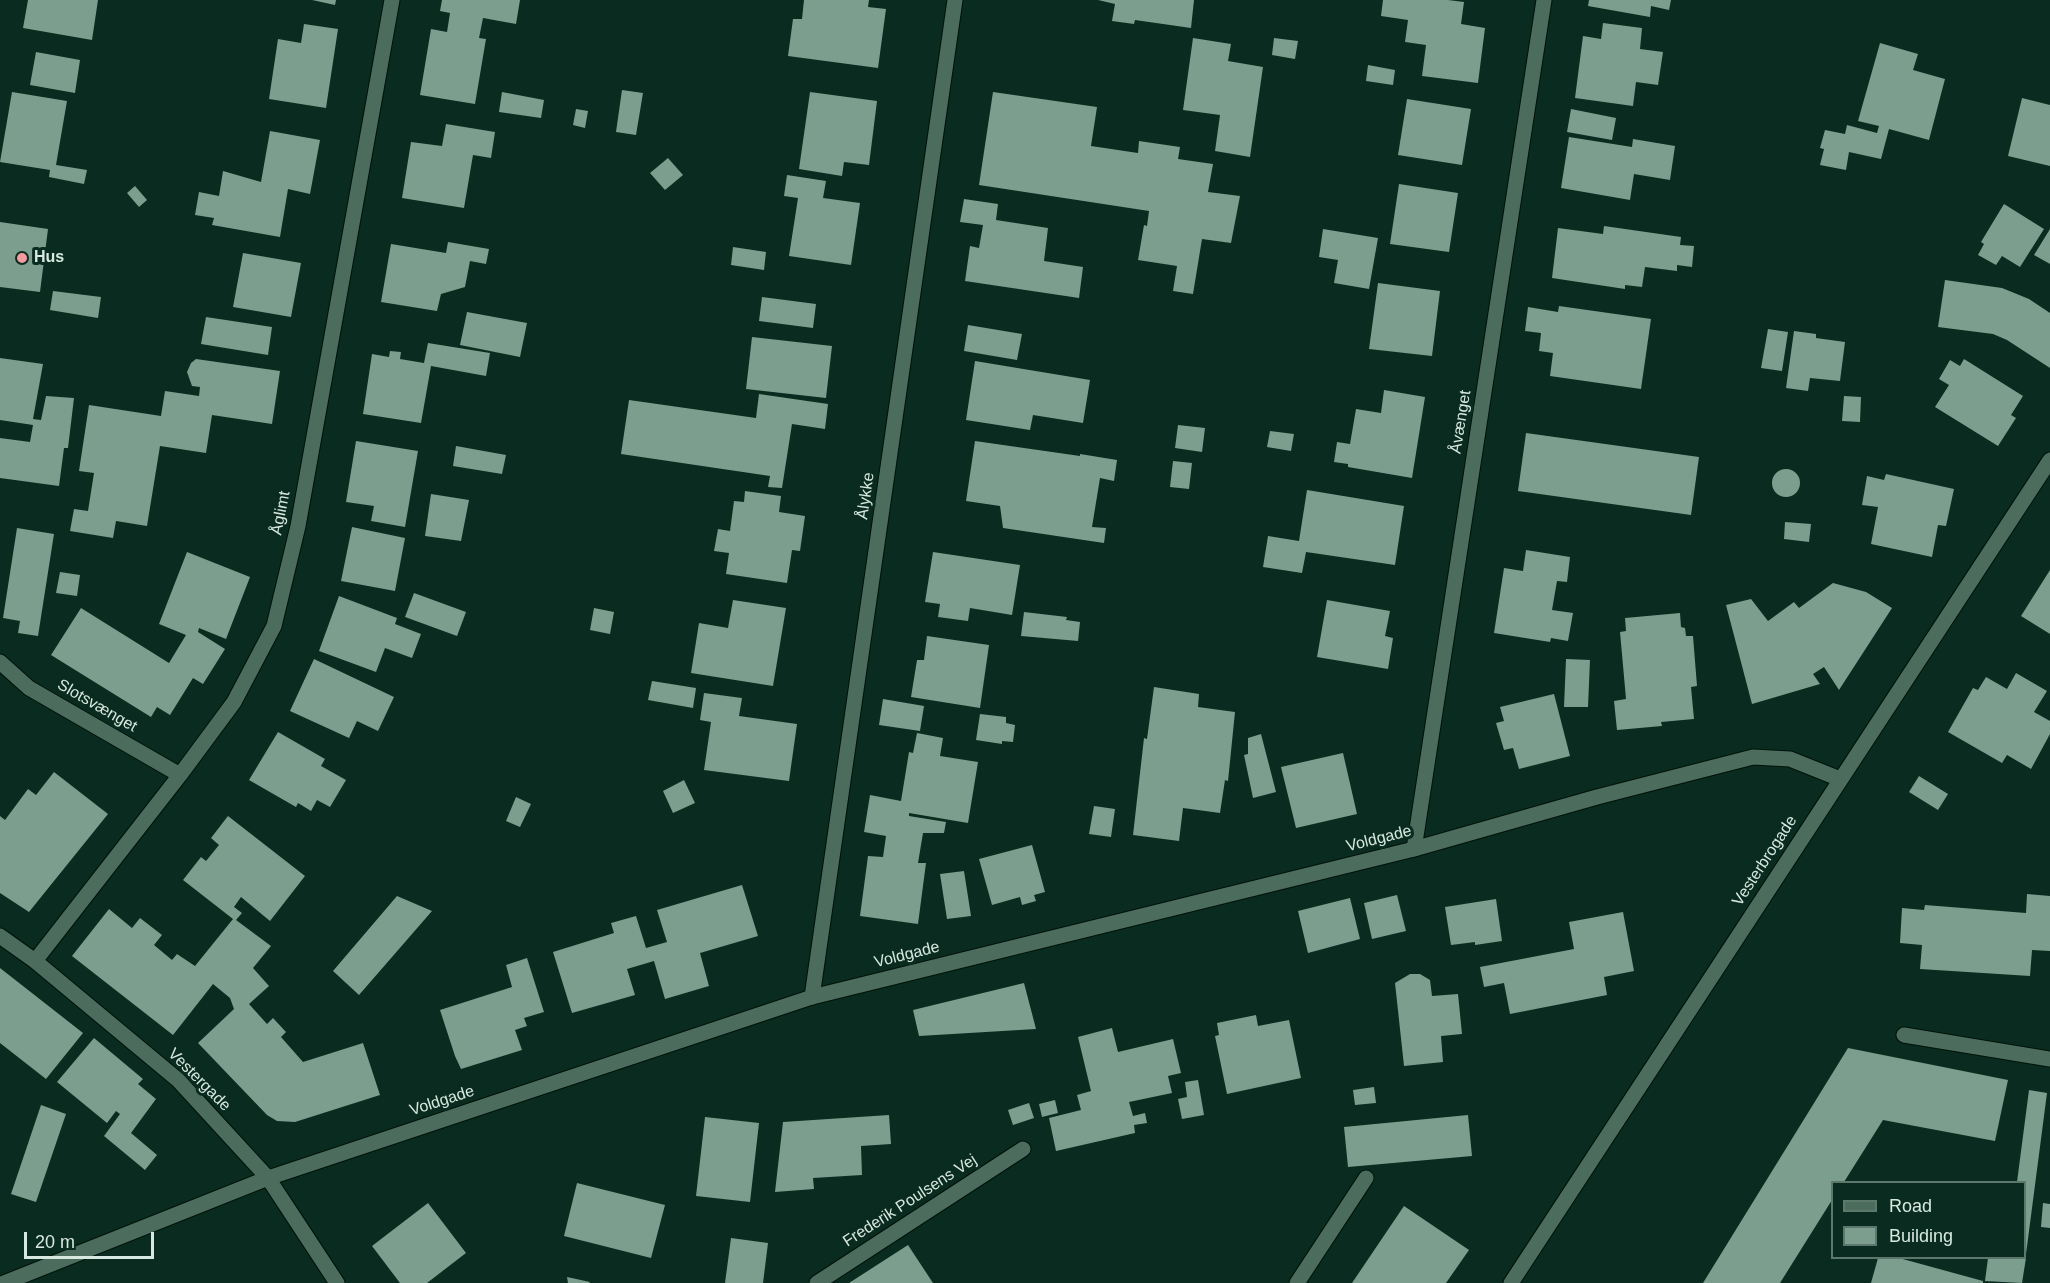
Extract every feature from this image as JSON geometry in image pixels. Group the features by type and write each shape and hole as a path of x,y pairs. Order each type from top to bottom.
{"street":[{"name":"Åglimt","path":"35,961 234,702 273,626 298,526 392,0"},
{"name":"Ålykke","path":"812,997 956,0"},
{"name":"Åvænget","path":"1414,849 1544,0"},
{"name":"Vesterbrogade","path":"1511,1283 1840,779 2043,482 2050,460"},
{"name":"Slotsvænget","path":"0,662 29,688 180,775"},
{"name":"Voldgade","path":"4,1283 268,1178 812,997 1414,849 1597,797 1753,757 1790,759 1840,779"},
{"name":"Vestergade","path":"0,936 35,961 178,1080 268,1178 337,1283"},
{"path":"1904,1035 2050,1059"},
{"name":"Frederik Poulsens Vej","path":"817,1283 1023,1149"},
{"path":"1297,1283 1366,1178"}],"building":[{"path":"28,0 98,0 92,40 23,28"},
{"path":"312,0 336,0 335,5"},
{"path":"442,0 520,0 516,24 483,18 479,38 486,39 475,104 420,95 431,29 447,32 450,13 440,11"},
{"path":"804,0 869,0 868,7 886,9 878,68 788,56 793,19 802,19"},
{"path":"1098,0 1194,0 1191,28 1135,20 1134,24 1112,21 1115,4"},
{"path":"1383,0 1464,2 1461,24 1485,28 1478,83 1422,76 1426,45 1405,42 1408,20 1381,16"},
{"path":"1589,0 1671,0 1669,10 1651,6 1650,17 1588,6"},
{"path":"1603,23 1642,28 1640,49 1663,52 1658,85 1636,82 1633,106 1575,98 1583,36 1601,39"},
{"path":"304,24 338,29 326,108 269,99 278,39 301,43"},
{"path":"1193,38 1231,44 1228,61 1263,67 1250,157 1215,151 1220,115 1183,110"},
{"path":"1274,38 1298,41 1295,59 1272,55"},
{"path":"1880,43 1918,54 1913,70 1945,79 1929,140 1889,129 1881,159 1849,152 1846,170 1820,165 1824,149 1820,148 1825,130 1845,134 1847,125 1877,133 1879,126 1858,121"},
{"path":"36,52 80,60 75,93 30,85"},
{"path":"1368,65 1395,70 1393,85 1366,81"},
{"path":"622,90 643,93 636,135 616,132"},
{"path":"12,92 67,101 56,165 87,170 84,184 49,177 50,170 0,162"},
{"path":"502,92 544,100 541,118 499,112"},
{"path":"810,92 877,101 869,165 844,162 842,176 799,169"},
{"path":"993,92 1097,107 1091,146 1138,153 1139,141 1180,147 1178,159 1213,164 1208,192 1240,196 1231,243 1202,239 1193,294 1173,291 1177,266 1138,260 1144,225 1147,226 1149,211 979,185"},
{"path":"2022,98 2050,105 2050,166 2008,156"},
{"path":"1407,99 1471,109 1462,165 1398,155"},
{"path":"576,109 588,111 585,128 573,125"},
{"path":"1571,109 1616,118 1612,140 1567,132"},
{"path":"446,124 495,132 491,158 473,155 464,208 402,198 411,142 442,146"},
{"path":"270,131 320,140 310,194 288,189 280,237 212,225 214,218 195,215 199,192 219,196 223,171 261,182"},
{"path":"1569,137 1632,147 1633,139 1675,146 1670,180 1634,174 1630,200 1561,188"},
{"path":"668,158 683,175 665,190 650,173"},
{"path":"787,175 826,181 823,198 860,203 851,265 789,256 798,198 784,196"},
{"path":"1399,184 1458,193 1449,252 1390,244"},
{"path":"135,186 147,200 139,207 127,193"},
{"path":"964,199 998,204 996,220 1048,228 1044,261 1083,267 1079,298 965,281 970,246 979,248 983,225 960,222"},
{"path":"2004,204 2044,229 2020,267 2002,256 1996,265 1978,255 1984,244 1981,242"},
{"name":"Hus","path":"0,222 48,229 40,292 0,287"},
{"path":"1604,226 1681,237 1680,245 1694,246 1692,267 1677,265 1677,271 1645,267 1642,287 1625,285 1625,289 1552,278 1558,228 1603,234"},
{"path":"1323,229 1378,238 1369,289 1334,283 1338,260 1319,257"},
{"path":"2050,229 2050,264 2034,255"},
{"path":"448,242 489,249 486,264 470,261 465,287 441,294 437,311 381,302 391,244 446,253"},
{"path":"733,247 766,252 764,270 731,265"},
{"path":"243,253 301,263 291,317 233,307"},
{"path":"1945,280 2002,288 2029,299 2050,313 2050,368 2007,340 1993,334 1938,327"},
{"path":"1378,283 1440,291 1432,356 1369,349"},
{"path":"53,291 101,297 98,318 50,310"},
{"path":"762,297 816,304 813,328 759,321"},
{"path":"1559,306 1651,319 1641,389 1550,376 1553,353 1539,351 1541,333 1525,331 1528,307 1558,312"},
{"path":"467,312 527,323 520,357 460,345"},
{"path":"206,317 272,327 268,355 201,344"},
{"path":"968,325 1022,334 1017,360 964,351"},
{"path":"1768,329 1788,332 1782,371 1761,368"},
{"path":"1794,331 1816,334 1816,338 1845,342 1840,381 1810,378 1808,391 1786,388"},
{"path":"752,337 832,346 826,398 746,389"},
{"path":"428,343 490,353 486,376 431,366 421,423 363,414 372,354 389,357 390,351 401,352 400,359 424,363"},
{"path":"0,358 43,364 33,419 41,420 46,396 74,398 68,448 64,448 59,486 0,478 0,438 30,442 33,425 0,420"},
{"path":"196,359 280,371 272,424 212,415 206,453 160,446 147,526 116,521 113,538 70,531 74,509 88,511 94,473 79,471 89,405 161,416 165,391 199,396 200,387 192,386 187,372 191,363"},
{"path":"1964,359 2023,396 2011,415 2016,418 1998,446 1935,407 1949,385 1939,379 1950,360 1960,366"},
{"path":"975,361 1090,380 1083,423 1033,415 1030,430 966,420"},
{"path":"1384,390 1425,397 1412,478 1348,467 1348,464 1334,462 1337,442 1350,444 1356,409 1381,413"},
{"path":"759,394 828,404 825,429 792,424 782,488 768,487 770,476 621,454 629,400 756,418"},
{"path":"1844,396 1861,397 1860,422 1842,421"},
{"path":"1178,425 1205,428 1202,452 1175,448"},
{"path":"1270,431 1294,434 1291,451 1267,447"},
{"path":"1526,433 1699,457 1691,515 1518,491"},
{"path":"356,441 418,451 405,527 371,521 374,506 346,502"},
{"path":"975,441 1117,460 1114,481 1100,478 1092,527 1106,528 1104,543 1003,528 1000,506 966,501"},
{"path":"456,446 506,455 502,474 453,466"},
{"path":"1173,461 1192,463 1189,489 1170,487"},
{"path":"1786,469 1796,473 1800,483 1796,493 1786,497 1776,493 1772,483 1776,473"},
{"path":"1886,474 1954,489 1946,526 1938,525 1932,557 1871,544 1878,507 1862,505 1867,476 1884,480"},
{"path":"1307,490 1404,506 1395,565 1306,552 1302,573 1263,567 1268,536 1299,541"},
{"path":"745,491 781,496 779,512 805,516 800,551 792,550 787,583 726,574 729,553 714,551 718,529 730,531 734,501 744,502"},
{"path":"431,494 469,500 461,541 425,536"},
{"path":"1785,522 1811,524 1809,542 1784,539"},
{"path":"352,527 405,538 395,591 341,581"},
{"path":"17,528 54,534 38,636 18,633 20,621 3,618"},
{"path":"1526,550 1570,557 1567,582 1557,581 1552,610 1573,613 1568,641 1551,638 1550,642 1494,633 1504,568 1523,571"},
{"path":"187,552 250,577 226,639 199,628 198,632 225,649 203,684 193,678 170,715 157,707 151,717 51,655 81,608 169,663 186,635 159,624"},
{"path":"933,552 1020,565 1012,615 970,608 968,621 938,617 940,604 925,602"},
{"path":"2050,570 2050,634 2021,616"},
{"path":"60,572 80,575 77,596 56,593"},
{"path":"1833,583 1866,592 1892,608 1839,690 1824,667 1813,674 1820,684 1752,704 1726,605 1751,599 1768,621 1794,602 1799,608"},
{"path":"414,593 466,612 457,636 405,617"},
{"path":"339,596 397,618 395,624 421,634 412,658 385,648 376,672 319,651"},
{"path":"733,600 786,608 773,686 691,673 699,623 728,628"},
{"path":"1327,600 1390,611 1385,636 1393,638 1388,669 1317,657"},
{"path":"594,608 614,612 610,634 590,630"},
{"path":"1024,612 1067,617 1066,620 1080,622 1078,641 1021,636"},
{"path":"1680,613 1681,627 1685,628 1686,636 1693,636 1697,686 1691,687 1694,719 1661,722 1662,726 1617,730 1614,701 1626,699 1620,632 1626,631 1625,618"},
{"path":"927,636 989,645 980,708 911,697 917,660 924,660"},
{"path":"314,659 394,697 378,731 357,721 349,738 290,711"},
{"path":"1566,659 1590,660 1588,707 1564,707"},
{"path":"2016,673 2047,691 2034,712 2050,721 2050,734 2031,769 2007,755 2002,763 1948,732 1973,688 1978,690 1986,677 2007,689"},
{"path":"652,681 696,688 693,708 648,700"},
{"path":"1154,687 1199,694 1198,707 1235,712 1228,781 1225,780 1220,813 1183,808 1179,841 1133,835 1144,738 1147,739"},
{"path":"704,693 742,698 739,716 797,724 789,781 704,770 711,722 700,720"},
{"path":"1554,694 1570,756 1519,769 1513,748 1504,750 1496,723 1504,721 1500,707"},
{"path":"883,699 924,706 920,731 879,725"},
{"path":"980,714 1006,717 1006,723 1015,725 1013,742 1002,741 1002,744 976,740"},
{"path":"278,732 325,759 321,766 346,780 330,807 317,800 311,811 298,803 296,807 249,780"},
{"path":"917,733 943,738 940,756 978,762 968,823 909,813 909,816 946,822 944,833 923,833 918,863 926,863 918,924 860,916 868,856 883,857 886,836 864,832 870,795 901,801 909,752 913,753"},
{"path":"1261,734 1276,792 1253,798 1244,755 1248,754 1248,738"},
{"path":"1343,753 1357,814 1296,828 1281,767"},
{"path":"54,772 108,814 29,912 0,893 0,816 5,820 28,789 36,795"},
{"path":"1919,776 1948,794 1938,810 1909,792"},
{"path":"684,780 695,803 673,813 663,791"},
{"path":"516,797 531,804 520,827 506,821"},
{"path":"1094,806 1115,809 1111,837 1089,834"},
{"path":"228,816 305,876 270,921 241,897 234,907 242,913 236,920 271,946 253,968 269,986 249,1004 267,1024 273,1018 286,1032 281,1037 303,1062 363,1043 380,1095 295,1122 277,1121 267,1115 198,1043 234,1009 230,998 213,984 173,1035 72,956 109,909 132,928 140,918 162,935 154,945 172,960 177,954 195,966 233,919 183,880 201,857 206,861 219,845 211,838"},
{"path":"1032,845 1045,892 1034,895 1036,901 1022,905 1020,897 992,905 979,859"},
{"path":"964,871 971,916 947,919 940,874"},
{"path":"742,885 758,936 700,953 709,986 665,999 654,961 627,969 635,995 572,1013 553,952 614,933 611,923 636,916 646,948 667,942 657,910"},
{"path":"2027,894 2050,896 2050,951 2032,950 2030,976 1920,969 1922,945 1900,943 1902,908 1924,910 1925,905 2026,913"},
{"path":"1397,895 1406,931 1372,939 1364,903"},
{"path":"397,896 432,911 359,995 333,971"},
{"path":"1350,898 1360,939 1308,953 1298,911"},
{"path":"1496,899 1502,941 1475,945 1475,942 1451,945 1445,907"},
{"path":"1623,912 1634,971 1604,977 1607,995 1510,1014 1504,983 1484,987 1480,967 1574,949 1569,922"},
{"path":"527,958 544,1012 524,1018 527,1026 515,1030 522,1050 461,1069 440,1010 512,987 506,965"},
{"path":"0,968 83,1033 46,1079 0,1043"},
{"path":"1410,974 1420,974 1430,980 1432,996 1458,994 1462,1034 1441,1036 1443,1062 1404,1066 1395,983"},
{"path":"1024,983 1036,1029 919,1036 913,1010"},
{"path":"1256,1015 1258,1026 1289,1020 1301,1078 1227,1094 1215,1036 1219,1035 1217,1023"},
{"path":"1112,1028 1118,1052 1173,1039 1181,1073 1168,1076 1172,1093 1129,1102 1133,1116 1145,1113 1147,1123 1134,1125 1135,1133 1056,1151 1049,1118 1081,1110 1077,1095 1091,1091 1078,1037"},
{"path":"94,1038 143,1079 138,1084 156,1099 131,1133 157,1155 145,1170 104,1136 120,1114 116,1111 107,1123 57,1082"},
{"path":"1848,1048 2008,1080 1995,1141 1883,1120 1845,1181 1831,1181 1831,1202 1780,1283 1703,1283"},
{"path":"1198,1080 1204,1115 1182,1119 1178,1099 1187,1097 1185,1082"},
{"path":"1374,1087 1376,1103 1355,1105 1353,1090"},
{"path":"2029,1090 2047,1093 2026,1254 2026,1181 2017,1181"},
{"path":"1055,1100 1058,1113 1042,1117 1039,1104"},
{"path":"1029,1103 1034,1118 1013,1125 1008,1110"},
{"path":"41,1105 66,1114 36,1202 11,1194"},
{"path":"889,1115 891,1144 861,1146 862,1175 813,1178 814,1189 775,1192 783,1122"},
{"path":"1468,1115 1472,1156 1348,1167 1344,1127"},
{"path":"705,1117 759,1123 750,1202 696,1196"},
{"path":"577,1183 665,1205 651,1258 564,1236"},
{"path":"428,1203 466,1253 427,1283 400,1283 372,1246"},
{"path":"2043,1203 2050,1204 2050,1228 2041,1227"},
{"path":"1404,1206 1469,1250 1446,1283 1352,1283"},
{"path":"731,1238 768,1243 763,1283 725,1283"},
{"path":"908,1245 933,1283 849,1283"},
{"path":"1878,1259 1903,1259 1983,1281 1983,1283 1871,1283"},
{"path":"1988,1259 2026,1259 2022,1283 1985,1281"},
{"path":"567,1277 590,1282 568,1283"}],"place":[{"name":"Hus","path":"22,258"}]}
